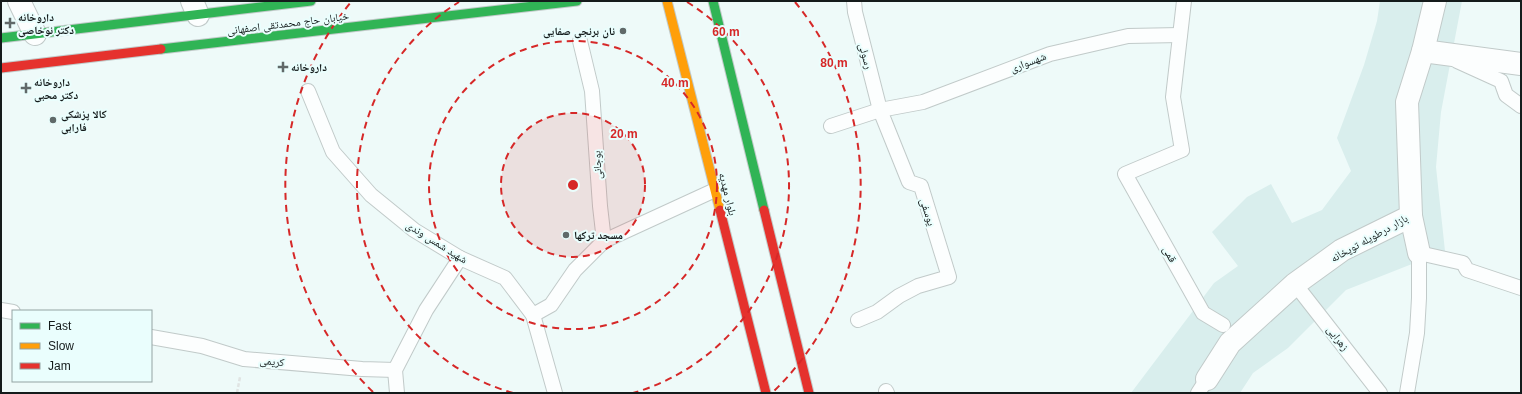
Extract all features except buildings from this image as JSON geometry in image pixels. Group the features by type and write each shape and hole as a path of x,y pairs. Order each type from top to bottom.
{"street":[{"path":"19,1 35,34"},
{"name":"خیابان حاج محمدتقی اصفهانی","path":"1,38 35,34 195,8 311,1"},
{"name":"خیابان حاج محمدتقی اصفهانی","path":"1,68 577,1"},
{"name":"بلوار مهدیه","path":"668,1 715,190 762,392"},
{"path":"713,1 808,393"},
{"name":"بازار درطویله توپخانه","path":"1202,386 1230,343 1295,284 1342,250 1411,216 1408,102 1431,52 1435,1"},
{"path":"1431,52 1521,64"},
{"path":"1411,216 1419,253"}],"lane":[{"name":"رسولی","path":"854,1 855,12 880,110"},
{"path":"1180,35 1184,1"},
{"name":"شهسواری","path":"830,126 880,110 923,102 1050,54 1128,36 1180,35"},
{"name":"قمی","path":"1180,35 1173,96 1182,150 1126,174 1203,313 1222,325"},
{"name":"بوجانی","path":"580,41 592,92 604,241"},
{"path":"1431,52 1501,82 1506,95 1521,106"},
{"name":"شهید شمس وندی","path":"308,91 333,152 372,195 414,230 460,258 505,278 533,315 555,393"},
{"name":"یوسفی","path":"858,320 877,312 899,296 918,286 949,277 921,186 909,182 880,110"},
{"path":"533,315 551,305 575,270 604,241 715,190"},
{"path":"1407,393 1417,333 1419,253 1463,263 1467,270 1521,288"},
{"path":"397,393 395,370 426,310 460,258"},
{"name":"زهرایی","path":"1295,284 1380,393"},
{"path":"1,310 12,312"},
{"name":"کریمی","path":"152,337 202,346 244,359 362,369 395,370"}],"shaded area":[{"path":"1380,1 1462,1 1441,112 1436,167 1445,251 1346,290 1288,348 1253,373 1240,393 1131,393 1214,283 1238,266 1212,232 1247,197 1271,184 1292,223 1322,210 1351,171 1337,138 1364,65 1377,21"}],"traffic: fast":[{"path":"1,38 311,1"},
{"path":"161,49 577,1"},
{"path":"713,1 764,210"}],"traffic: slow":[{"path":"667,1 720,210"}],"traffic: jam":[{"path":"1,68 161,49"},
{"path":"720,210 766,393"},
{"path":"764,210 809,393"}],"place":[{"name":"داروخانه دکتر نوخاصی","path":"10,23"},
{"name":"نان برنجی صفایی","path":"623,31"},
{"name":"داروخانه","path":"283,67"},
{"name":"داروخانه دکتر محبی","path":"26,88"},
{"name":"کالا پزشکی فارابی","path":"53,120"},
{"name":"مسجد ترکها","path":"566,235"}]}
